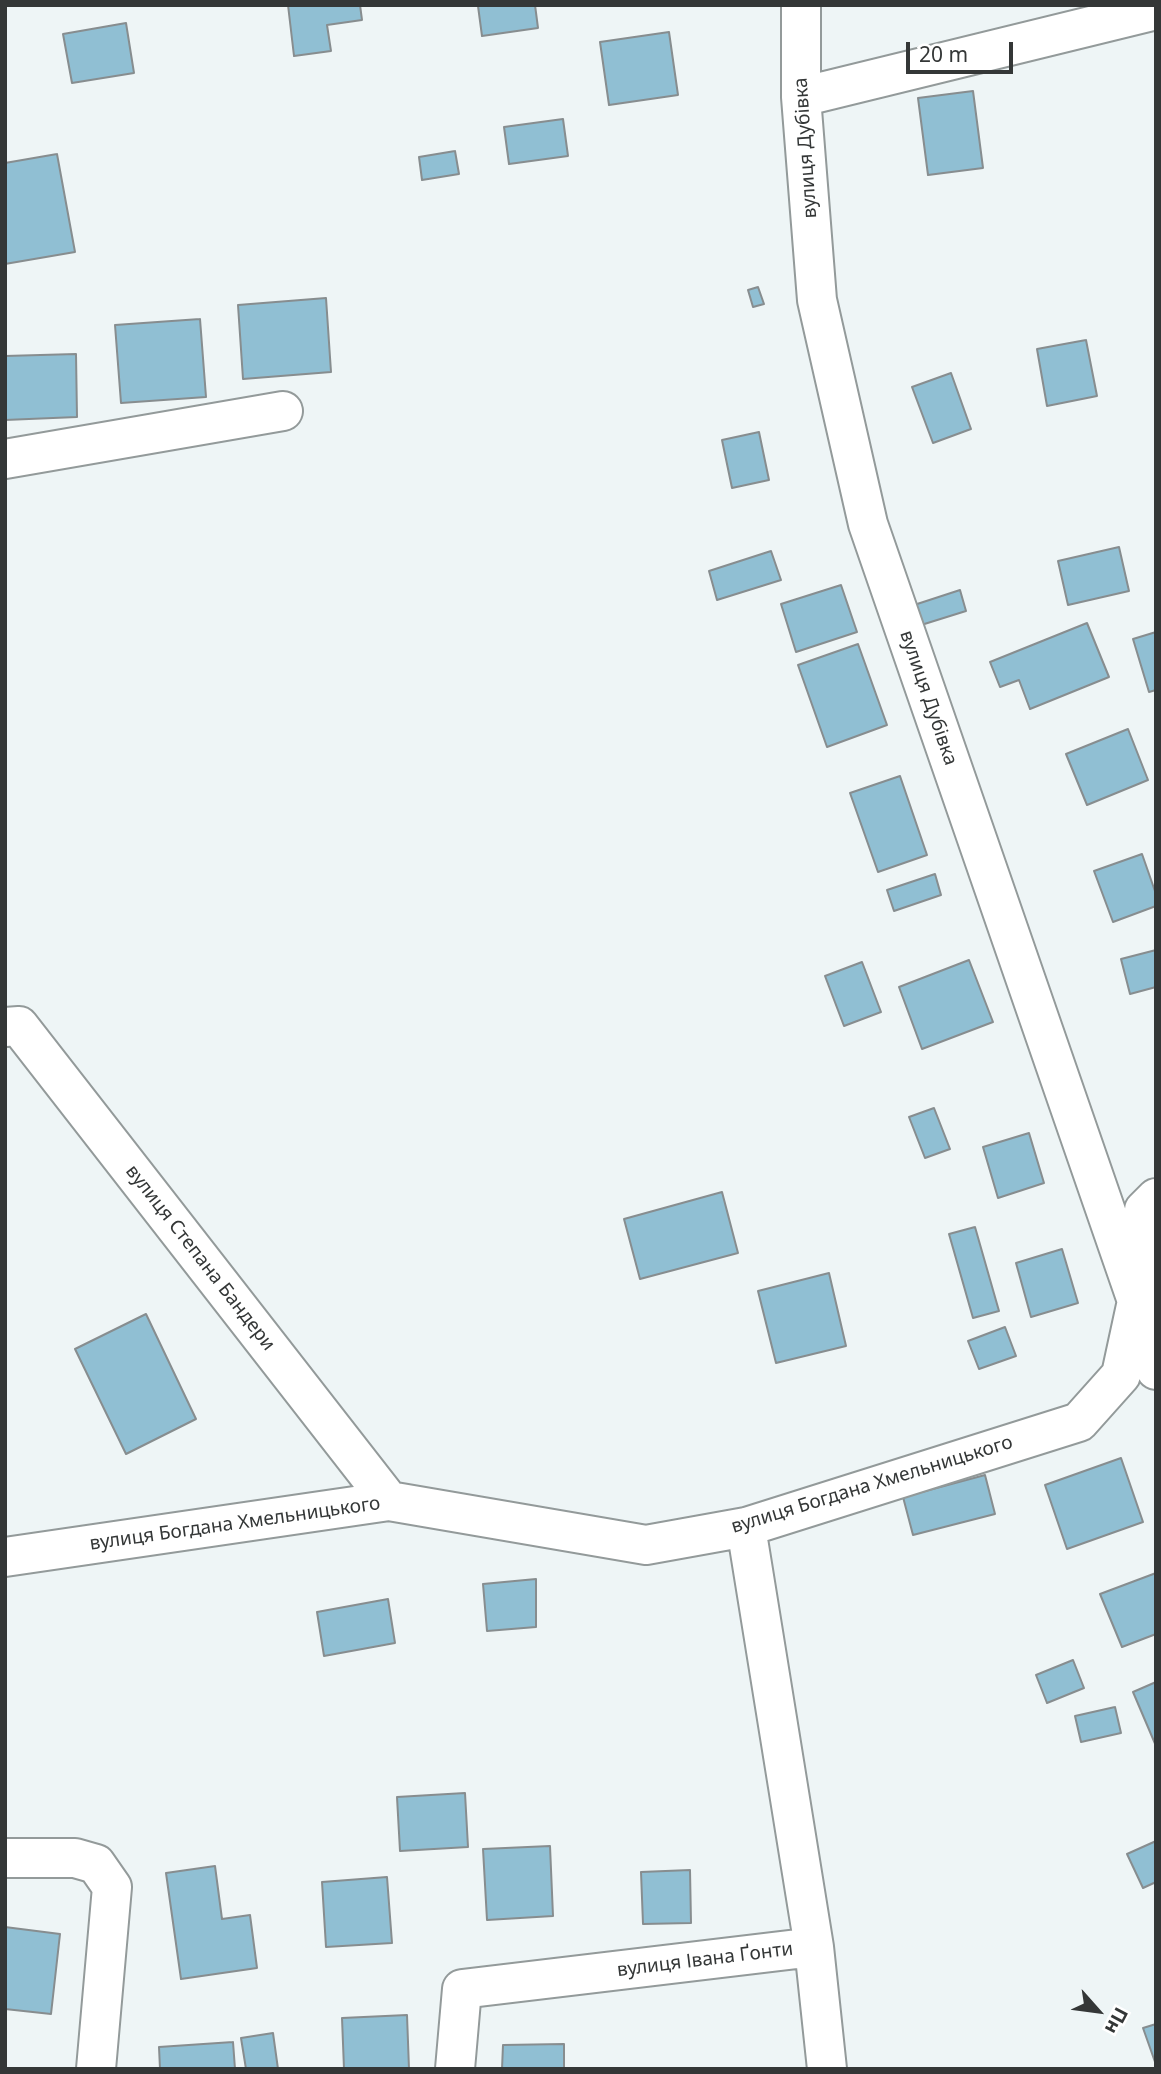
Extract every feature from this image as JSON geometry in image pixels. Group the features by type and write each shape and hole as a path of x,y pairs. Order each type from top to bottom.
{"street":[{"name":"вулиця Дубівка","path":"801,5 802,97 817,300 868,524 1138,1301 1156,1370"},
{"path":"802,97 1156,10"},
{"path":"5,459 283,411"},
{"name":"вулиця Степана Бандери","path":"10,1017 389,1501"},
{"name":"вулиця Богдана Хмельницького","path":"5,1557 389,1501 646,1545 746,1527 1079,1422 1121,1375 1138,1301 1144,1210 1156,1198"},
{"name":"вулиця Івана Ґонти","path":"454,2069 462,1989 814,1947 746,1527"},
{"path":"5,1858 75,1858 96,1864 112,1887 96,2069"},
{"path":"814,1947 827,2069"}],"building":[{"path":"288,5 360,5 362,20 327,25 331,51 294,56"},
{"path":"535,5 538,28 482,36 478,6"},
{"path":"126,23 134,73 72,83 63,34"},
{"path":"669,32 678,95 609,105 600,42"},
{"path":"973,91 983,168 928,175 918,98"},
{"path":"563,119 568,156 509,164 504,127"},
{"path":"455,151 459,174 422,180 419,157"},
{"path":"57,154 75,252 5,264 5,163"},
{"path":"758,287 764,304 753,307 748,290"},
{"path":"326,298 331,372 243,379 238,305"},
{"path":"200,319 206,397 121,403 115,325"},
{"path":"1086,340 1097,396 1047,406 1037,349"},
{"path":"76,354 77,417 5,420 5,356"},
{"path":"951,373 971,429 933,443 912,387"},
{"path":"759,432 769,480 732,488 722,440"},
{"path":"1119,547 1129,591 1068,605 1058,561"},
{"path":"771,551 781,580 717,600 709,571"},
{"path":"841,585 857,632 796,652 781,604"},
{"path":"960,590 966,611 918,626 911,606"},
{"path":"1087,623 1109,677 1030,709 1019,680 1000,687 990,662"},
{"path":"1156,632 1156,690 1149,692 1133,639"},
{"path":"858,644 887,725 827,747 798,665"},
{"path":"1128,729 1148,780 1087,805 1066,754"},
{"path":"900,776 927,855 878,872 850,793"},
{"path":"1142,854 1156,894 1156,906 1113,922 1094,871"},
{"path":"935,874 941,895 894,911 887,890"},
{"path":"1156,950 1156,987 1130,994 1121,959"},
{"path":"969,960 993,1022 922,1049 899,987"},
{"path":"862,962 881,1012 844,1026 825,976"},
{"path":"934,1108 950,1149 925,1158 909,1117"},
{"path":"1029,1133 1044,1183 998,1198 983,1147"},
{"path":"722,1192 738,1253 640,1279 624,1219"},
{"path":"975,1227 999,1311 973,1318 949,1234"},
{"path":"1062,1249 1078,1303 1031,1317 1016,1263"},
{"path":"829,1273 846,1346 776,1363 758,1291"},
{"path":"146,1314 196,1419 126,1454 75,1349"},
{"path":"1005,1327 1016,1356 979,1369 968,1341"},
{"path":"1121,1458 1143,1522 1067,1549 1045,1485"},
{"path":"985,1475 995,1514 913,1535 903,1497"},
{"path":"1156,1573 1156,1634 1122,1647 1100,1594"},
{"path":"536,1579 536,1627 487,1631 483,1584"},
{"path":"388,1599 395,1643 324,1656 317,1612"},
{"path":"1073,1660 1084,1688 1047,1703 1036,1675"},
{"path":"1156,1682 1156,1746 1133,1692"},
{"path":"1115,1707 1121,1733 1081,1742 1075,1716"},
{"path":"465,1793 468,1847 400,1851 397,1797"},
{"path":"1156,1841 1156,1882 1143,1888 1127,1854"},
{"path":"550,1846 553,1916 487,1920 483,1849"},
{"path":"215,1866 222,1919 250,1915 257,1968 181,1979 166,1873"},
{"path":"690,1870 691,1923 643,1924 641,1872"},
{"path":"387,1877 392,1943 326,1947 322,1882"},
{"path":"5,1927 60,1934 51,2014 5,2009"},
{"path":"407,2015 409,2069 344,2069 342,2018"},
{"path":"1156,2024 1156,2062 1155,2062 1143,2028"},
{"path":"273,2033 278,2069 246,2069 241,2038"},
{"path":"233,2042 235,2069 160,2069 159,2047"},
{"path":"564,2044 564,2069 502,2069 503,2045"}]}
